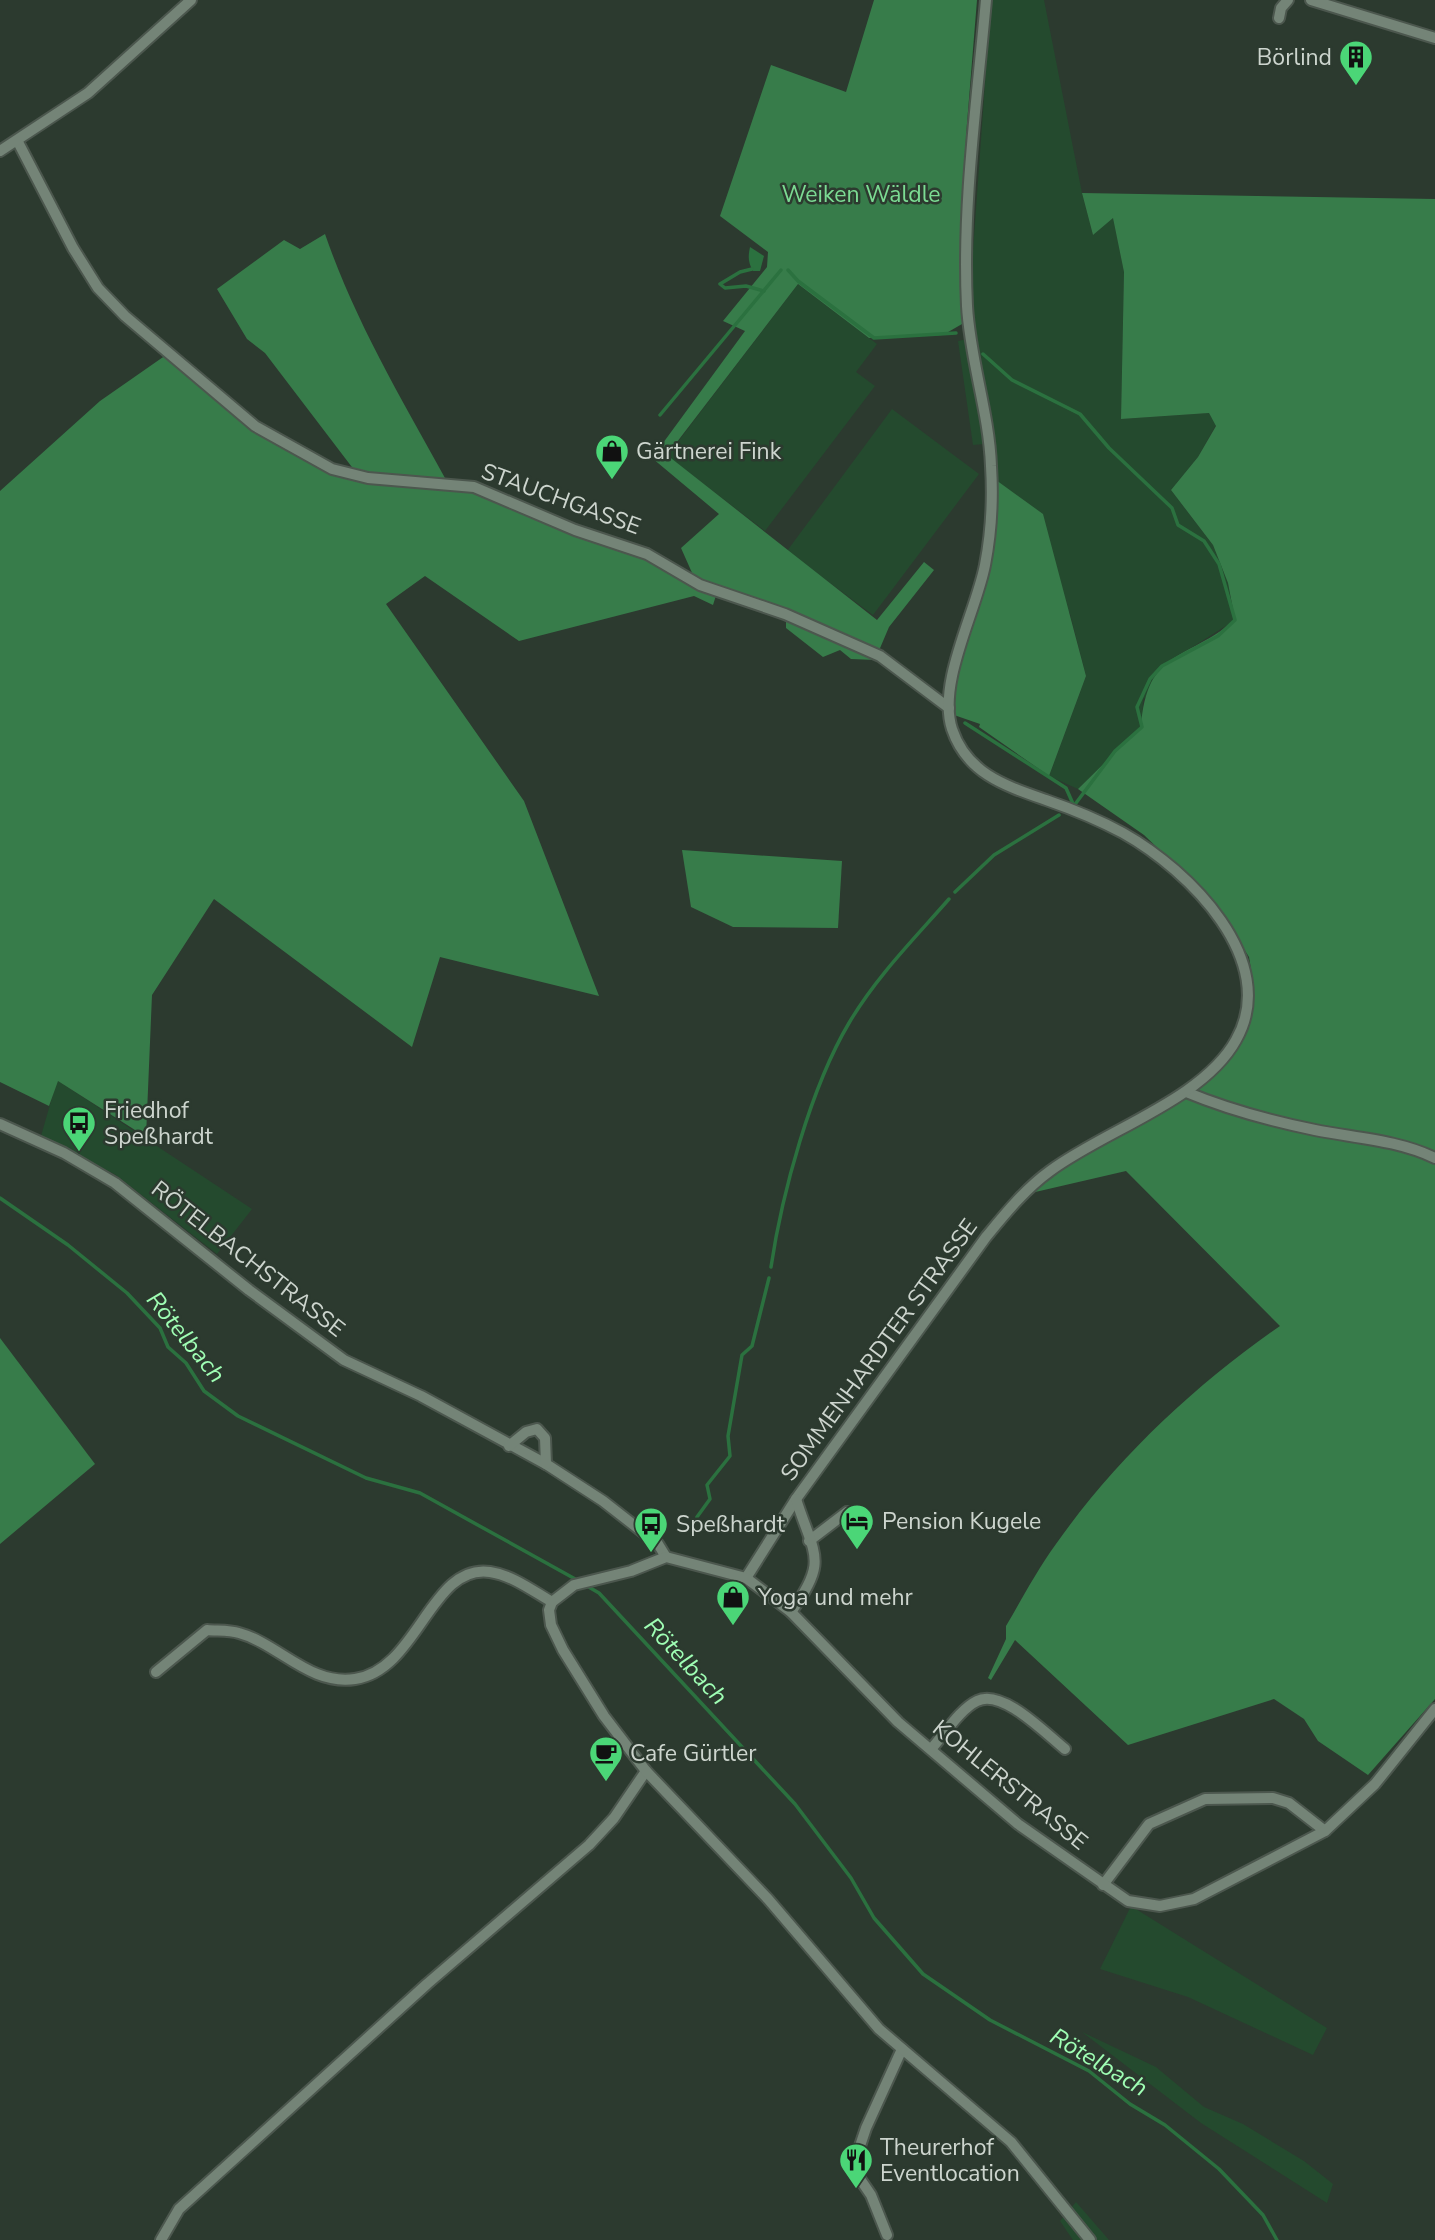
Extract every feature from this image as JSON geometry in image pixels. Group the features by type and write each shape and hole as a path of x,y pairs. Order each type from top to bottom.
{"street":[{"path":"0,151 18,142 88,93 191,0"},
{"path":"949,708 953,677 985,566 990,514 992,466 967,291 973,150 986,0"},
{"path":"1279,18 1281,8 1288,0"},
{"path":"1311,0 1337,3 1435,38"},
{"name":"STAUCHGASSE","path":"18,142 73,248 98,288 125,317 255,426 332,469 368,478 474,487 575,530 630,547 700,585 785,614 880,656 949,708"},
{"name":"SOMMENHARDTER STRASSE","path":"746,1578 796,1499 986,1237 1013,1206 1047,1173 1186,1091 1213,1072 1248,1016 1247,972 1238,948 1221,922 1155,853 1109,827 996,783 978,768 961,748 953,730 949,708"},
{"path":"1186,1091 1224,1107 1312,1129 1401,1145 1435,1158"},
{"name":"RÖTELBACHSTRASSE","path":"0,1124 64,1153 116,1183 248,1290 344,1360 421,1396 546,1464 603,1501 658,1544 666,1558"},
{"path":"509,1446 526,1432 537,1430 545,1438 546,1464"},
{"path":"791,1612 812,1583 817,1564 796,1499"},
{"path":"809,1541 848,1512"},
{"path":"746,1578 666,1558 631,1571 592,1579 574,1586 552,1602 549,1610 551,1625 563,1650 604,1716 646,1771 768,1899 879,2029 1011,2142 1090,2240"},
{"path":"156,1672 207,1630 238,1633 270,1646 310,1671 332,1678 352,1680 376,1675 402,1651 443,1591 468,1574 488,1571 514,1580 552,1602"},
{"name":"KOHLERSTRASSE","path":"746,1578 791,1612 898,1722 1018,1824 1128,1901 1160,1906 1195,1899 1325,1831 1376,1784 1435,1709"},
{"path":"931,1749 975,1701 989,1697 1002,1700 1065,1749"},
{"path":"161,2240 179,2209 427,1984 589,1846 614,1818 646,1771"},
{"path":"1103,1885 1149,1824 1205,1799 1273,1798 1289,1803 1325,1831"},
{"path":"887,2235 871,2195 858,2176 856,2158 866,2129 905,2050"}],"shaded area":[{"path":"991,0 1044,0 1082,193 1093,235 1113,217 1124,272 1121,419 1209,413 1216,425 1198,457 1171,490 1213,545 1228,583 1235,620 1180,655 1143,700 1142,727 1078,789 1049,776 1086,676 1070,614 996,480 973,327 971,279"},
{"path":"750,247 764,256 760,271 753,271 751,268"},
{"path":"798,284 877,344 856,372 875,386 765,531 667,456"},
{"path":"967,339 984,444 973,445 958,341"},
{"path":"892,409 979,474 873,615 787,551"},
{"path":"57,1080 252,1209 217,1254 116,1175 41,1136"},
{"path":"1131,1906 1327,2028 1313,2055 1188,1997 1100,1969"},
{"path":"1082,2032 1156,2067 1204,2107 1243,2124 1304,2161 1333,2184 1327,2203 1201,2123"},
{"path":"1076,2202 1109,2240 1073,2240 1060,2221"}],"green space":[{"name":"Weiken Wäldle","path":"874,0 977,0 966,136 962,324 943,335 869,338 798,284 667,455 877,620 924,562 934,570 889,627 875,660 851,659 840,650 823,657 786,628 786,611 719,586 713,605 694,596 519,641 425,576 386,604 524,801 599,996 440,957 412,1047 214,899 152,995 146,1137 58,1081 49,1106 0,1082 0,491 100,401 166,355 254,428 361,479 265,353 247,339 217,289 284,240 300,249 325,234 366,332 450,487 491,496 574,536 645,557 690,582 693,575 681,548 719,514 652,458 745,331 723,321 767,267 768,252 720,216 771,65 846,92"},
{"path":"1082,193 1435,199 1435,1699 1368,1775 1318,1741 1304,1719 1274,1699 1128,1745 1015,1640 991,1680 988,1678 1006,1639 1006,1626 1042,1564 1104,1482 1188,1398 1280,1326 1126,1171 1031,1193 1098,1143 1178,1101 1235,1050 1250,1020 1253,981 1249,957 1223,916 1191,880 1144,835 1078,789 1141,727 1151,683 1160,670 1171,660 1235,620 1228,583 1213,545 1171,490 1198,457 1216,426 1209,413 1121,419 1124,272 1113,218 1093,235"},
{"path":"996,480 1043,514 1086,676 1049,776 979,727 980,724 954,715 957,677 988,567"},
{"path":"682,850 842,861 838,928 733,927 691,907"},
{"path":"0,1338 95,1464 0,1544"}],"waterway":[{"path":"752,269 740,272 720,284 725,288 746,286 764,291"},
{"path":"660,415 781,270"},
{"path":"788,270 798,281 874,338 956,333"},
{"path":"983,354 1012,380 1080,414 1109,448 1172,508 1178,525 1204,541 1219,564 1235,620 1218,636 1162,666 1150,679 1137,707 1142,727 1115,751 1073,807"},
{"path":"965,723 1066,788 1074,806"},
{"path":"955,892 994,855 1059,815"},
{"path":"771,1267 790,1174 822,1078 835,1049 871,990 949,899"},
{"name":"Rötelbach","path":"0,1198 68,1245 127,1293 160,1328 168,1347 186,1363 204,1391 238,1416 366,1478 420,1493 577,1580"},
{"path":"697,1517 710,1499 707,1485 730,1456 728,1436 742,1355 752,1346 769,1278"},
{"name":"Rötelbach","path":"587,1586 599,1593 795,1804 851,1878 874,1918 923,1974 990,2020 1089,2071 1130,2104 1165,2125 1219,2169 1263,2215 1277,2240"}],"place":[{"name":"Börlind","path":"1356,87"},
{"name":"Gärtnerei Fink","path":"612,481"},
{"name":"Friedhof Speßhardt","path":"79,1153"},
{"name":"Pension Kugele","path":"857,1551"},
{"name":"Speßhardt","path":"651,1554"},
{"name":"Yoga und mehr","path":"733,1627"},
{"name":"Cafe Gürtler","path":"606,1783"},
{"name":"Theurerhof Eventlocation","path":"856,2190"}]}
